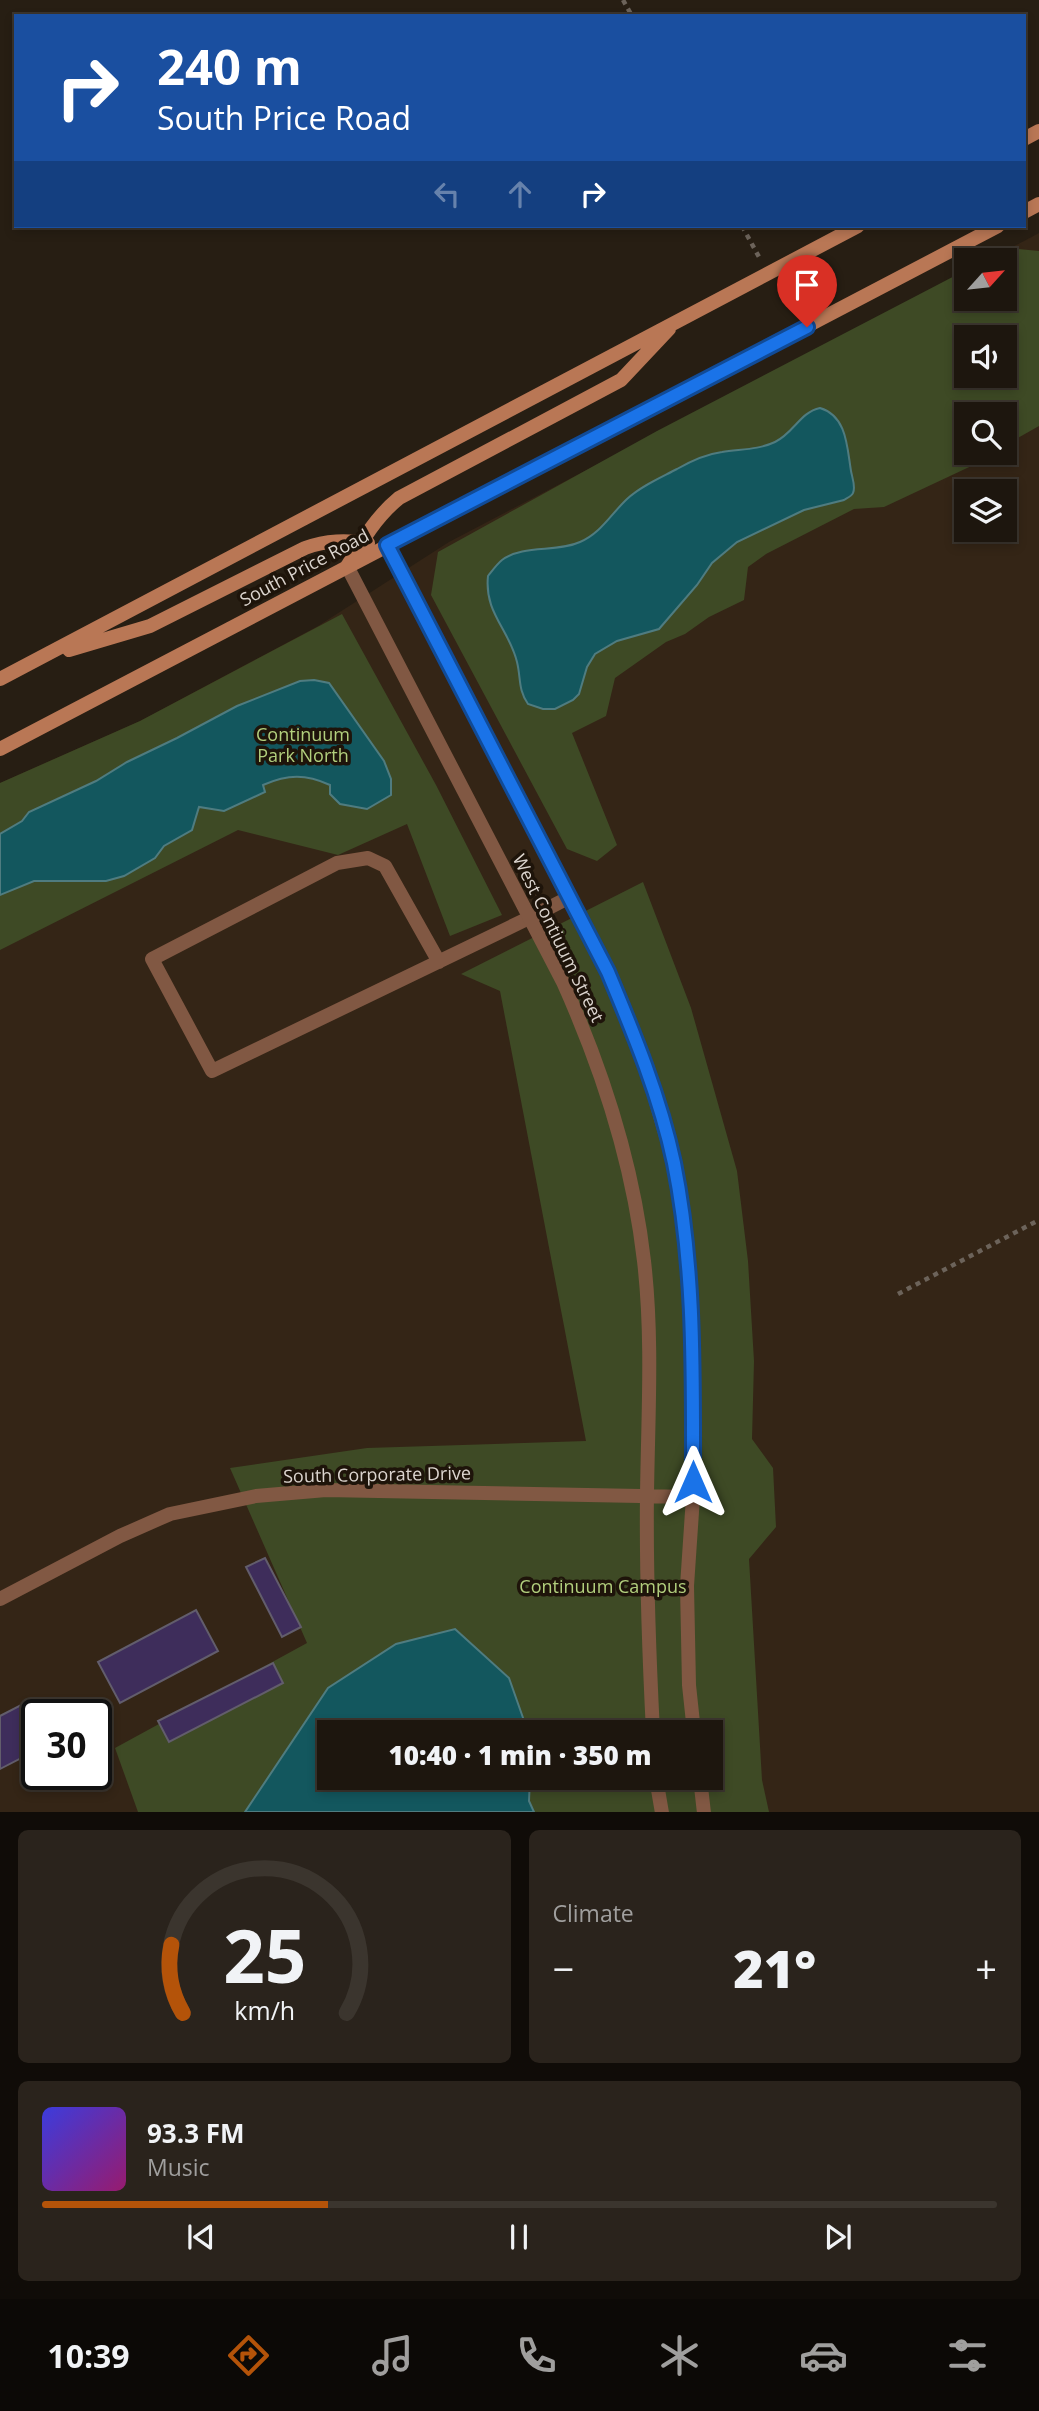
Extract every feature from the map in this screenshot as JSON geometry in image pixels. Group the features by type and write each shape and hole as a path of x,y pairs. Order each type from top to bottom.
{"main road":[{"path":"0,679 854,228"},
{"name":"South Price Road","path":"0,749 994,228"},
{"path":"347,566 382,512 399,498 621,380 677,320"},
{"path":"39,658 150,626 320,542 340,540 387,545"}],"street":[{"name":"West Contiuum Street","path":"387,545 608,972 634,1033 657,1098 684,1218 689,1268 693,1497 687,1586 689,1685 693,1720"},
{"name":"West Contiuum Street","path":"347,566 563,982 593,1052 622,1143 635,1201 644,1262 648,1322 646,1589 652,1720"},
{"path":"439,962 385,866 368,858 337,863 152,959 212,1071 439,962 570,897"},
{"name":"South Corporate Drive","path":"0,1599 120,1536 170,1514 256,1496 326,1490 693,1497"},
{"path":"658,1790 662,1812"},
{"path":"701,1790 705,1812"}],"path":[{"path":"743,228 768,274"},
{"path":"898,1294 1039,1220"}],"shaded area":[{"path":"1039,233 1039,1812 0,1812 0,783 140,721 318,626 449,542 954,277 954,312 1017,312 1017,248 1011,248"}],"green space":[{"path":"1017,249 1039,251 1039,426 1017,438 1017,402 954,402 954,465 973,465 884,507 854,509 766,554 748,567 744,600 666,642 615,678 606,716 572,733 617,845 597,861 567,849 431,595 438,552 657,431 954,276 954,312 1017,312"},
{"name":"Continuum Park North","path":"342,614 436,785 502,915 450,936 407,824 338,855 238,830 0,950 0,783 140,721"},
{"name":"Continuum Campus","path":"643,882 691,1008 737,1171 748,1261 754,1361 752,1439 773,1468 776,1527 749,1559 762,1780 769,1812 138,1812 115,1748 307,1643 230,1468 367,1448 586,1441 500,991 461,974"}],"water":[{"path":"820,408 836,418 844,433 854,485 852,495 844,500 804,510 737,542 712,563 659,629 617,641 595,654 587,667 579,694 573,700 555,709 543,709 528,704 521,689 513,650 490,600 488,576 498,563 520,552 580,542 600,528 632,494 651,482 705,456 769,445 782,438 807,414"},
{"path":"300,681 329,683 384,761 391,779 391,795 367,809 340,804 330,794 330,785 321,781 305,777 281,779 263,785 265,792 224,811 199,807 192,830 164,846 155,858 124,876 106,881 34,881 0,895 0,834 22,821 29,812 96,781 127,762 237,706"},
{"path":"455,1629 509,1678 524,1720 317,1720 317,1790 529,1790 529,1801 534,1812 245,1812 328,1688 396,1644"}],"building":[{"path":"265,1558 301,1627 282,1637 246,1567"},
{"path":"196,1610 218,1651 120,1703 98,1662"},
{"path":"273,1663 283,1683 169,1742 158,1721"},
{"path":"21,1705 21,1758 0,1769 0,1716"}],"route":[{"path":"693,1482 689,1268 684,1218 657,1098 634,1033 608,972 387,545 807,327"}]}
